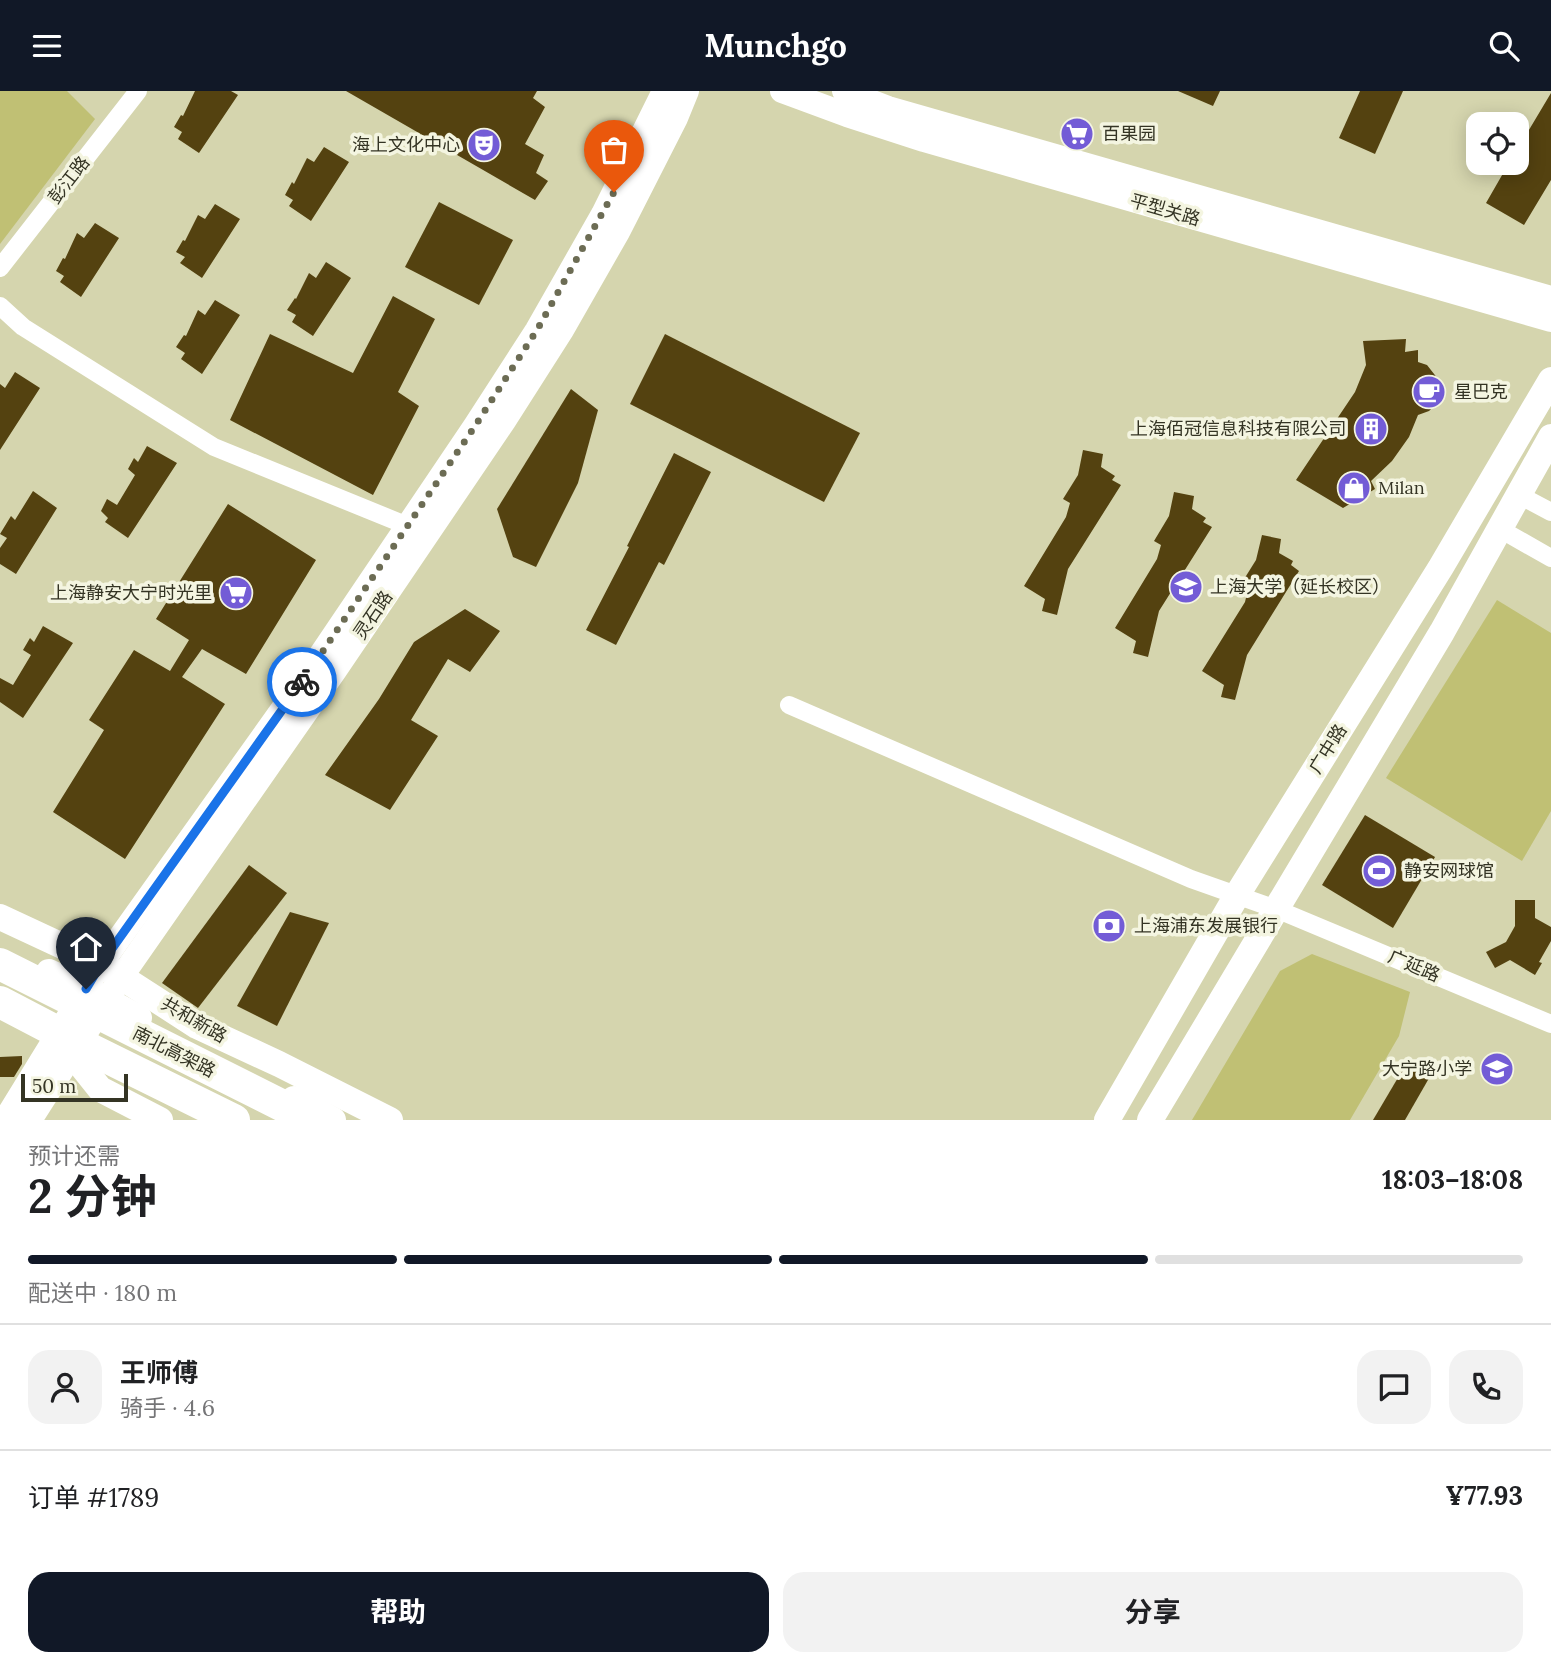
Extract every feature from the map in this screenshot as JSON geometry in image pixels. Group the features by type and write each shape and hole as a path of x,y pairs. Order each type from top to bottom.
{"highway":[{"name":"南北高架路","path":"0,964 311,1115"},
{"name":"南北高架路","path":"0,1002 234,1120"},
{"path":"0,1009 41,1038 192,1120"}],"main road":[{"name":"灵石路","path":"5,1120 62,1048 111,970 537,330 603,214 664,91"},
{"name":"灵石路","path":"111,970 334,672 504,421 562,330 618,232 687,91"},
{"name":"平型关路","path":"782,91 924,140 1551,320"},
{"name":"平型关路","path":"844,91 888,108 1551,298"},
{"name":"广中路","path":"1107,1120 1237,895 1441,567 1551,380"},
{"path":"1150,1120 1442,632 1551,437"},
{"name":"共和新路","path":"0,917 111,970 197,1026 390,1120"},
{"name":"共和新路","path":"0,950 96,994 311,1115"},
{"path":"0,1009 62,1048 100,1089 160,1120"},
{"name":"灵石路","path":"30,1120 62,1048"},
{"path":"62,1048 107,1061 224,1120"},
{"path":"267,1059 311,1115"}],"street":[{"name":"彭江路","path":"0,268 138,91"},
{"path":"0,306 23,327 214,447 408,526"},
{"path":"1519,495 1551,512"},
{"path":"1500,529 1551,558"},
{"name":"广延路","path":"789,705 1191,879 1276,909 1551,1024"}],"shaded area":[{"path":"0,91 67,91 95,119 0,244"},
{"path":"1497,600 1551,633 1551,811 1522,861 1386,778"},
{"path":"1312,954 1410,992 1399,1036 1350,1120 1192,1120 1280,971"}],"building":[{"path":"195,91 231,91 238,95 199,153 178,139 182,132 174,127 181,115 183,116"},
{"name":"海上文化中心","path":"346,91 537,91 533,98 545,107 525,144 544,155 536,173 548,181 535,200"},
{"path":"1178,91 1220,91 1213,106"},
{"path":"1360,91 1403,91 1375,154 1339,138"},
{"path":"1551,93 1551,180 1524,225 1486,203 1502,175 1529,175 1529,130"},
{"path":"324,147 349,162 311,221 289,206 293,200 285,195 292,182 294,184 307,158 314,162"},
{"path":"439,202 513,240 479,305 405,267"},
{"path":"215,204 240,219 202,278 180,263 185,257 176,252 183,240 185,241 198,215 205,219"},
{"path":"95,223 119,238 81,297 60,282 64,276 56,271 77,233 84,238"},
{"path":"326,262 351,278 313,336 292,322 296,315 287,310 296,299 309,273 316,278"},
{"path":"393,296 435,319 398,392 419,406 373,495 230,420 270,334 353,373"},
{"path":"215,300 240,315 202,374 181,359 185,353 176,347 184,335 186,336 198,310 205,315"},
{"path":"665,334 860,433 824,502 630,404"},
{"name":"上海佰冠信息科技有限公司","path":"1406,339 1405,352 1418,350 1418,362 1427,365 1438,379 1442,394 1429,411 1418,415 1409,437 1392,461 1371,481 1375,489 1343,508 1296,480 1355,392 1366,365 1363,341"},
{"path":"15,372 40,388 0,450 0,384 5,388"},
{"path":"571,389 598,410 578,483 536,567 513,557 497,509"},
{"path":"147,446 177,463 128,538 105,522 108,518 101,511 107,499 117,505 135,475 128,469 134,458 138,462"},
{"path":"1083,450 1103,454 1101,467 1115,476 1112,480 1121,485 1068,569 1057,615 1042,611 1045,599 1024,586 1066,517 1070,503 1063,499 1078,475"},
{"path":"674,453 711,472 664,565 659,562 616,645 586,630"},
{"path":"33,491 57,508 16,574 0,564 0,548 7,538 0,534 11,516 15,520"},
{"path":"1174,492 1194,496 1192,509 1206,518 1203,522 1212,527 1159,611 1148,657 1133,653 1136,641 1115,628 1157,559 1161,545 1154,541 1169,516"},
{"path":"228,504 316,560 246,674 202,649 182,677 225,704 125,859 53,812 104,730 89,720 134,650 170,671 189,640 156,619"},
{"path":"1262,535 1281,539 1279,553 1293,561 1291,565 1299,571 1247,655 1235,700 1221,697 1224,685 1202,671 1245,602 1248,589 1241,584 1256,560"},
{"path":"465,609 500,631 470,672 448,659 411,720 438,736 390,810 325,775 379,699 414,642"},
{"path":"43,626 73,643 23,718 0,702 0,678 13,685 31,655 23,650 30,638 34,642"},
{"name":"静安网球馆","path":"1365,815 1435,857 1393,928 1322,885"},
{"path":"249,865 287,893 198,1008 162,983"},
{"path":"1515,900 1535,900 1535,918 1551,927 1551,941 1535,975 1510,960 1495,968 1486,952 1506,942 1515,926"},
{"path":"290,912 329,923 277,1026 237,1006"},
{"path":"22,1056 22,1064 14,1077 0,1077 0,1057"},
{"path":"1409,1059 1432,1073 1405,1120 1373,1120"}],"way so far":[{"path":"302,682 537,330 614,192"}],"place":[{"name":"百果园","path":"1077,134"},
{"name":"海上文化中心","path":"484,145"},
{"name":"星巴克","path":"1429,392"},
{"name":"上海佰冠信息科技有限公司","path":"1371,429"},
{"name":"Milan","path":"1354,488"},
{"name":"上海大学（延长校区）","path":"1186,587"},
{"name":"上海静安大宁时光里","path":"236,593"},
{"name":"静安网球馆","path":"1379,871"},
{"name":"上海浦东发展银行","path":"1109,926"},
{"name":"大宁路小学","path":"1497,1069"}],"route":[{"path":"86,989 101,964 302,682"}]}
